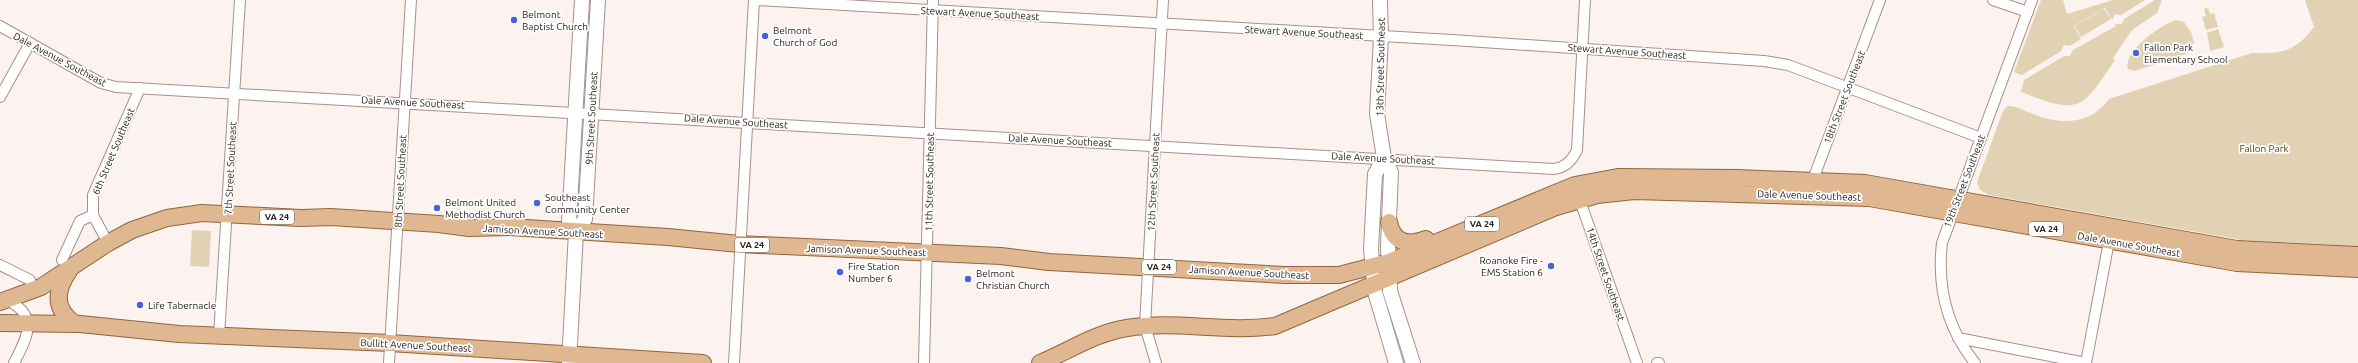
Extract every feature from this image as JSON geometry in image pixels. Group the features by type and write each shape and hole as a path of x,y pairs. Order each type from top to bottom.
{"main road":[{"name":"Dale Avenue Southeast","path":"1735,186 1810,188 1868,198 1955,205 2110,233 2237,263 2358,269"},
{"name":"Jamison Avenue Southeast","path":"3,301 41,287 67,264 132,230 166,218 202,213 301,218 331,217 397,221 469,228 510,227 660,236 739,244 928,252 1148,267 1324,276 1339,275 1389,262 1462,232 1578,192 1612,193 1735,186"},
{"name":"Jamison Avenue Southeast","path":"1374,285 1556,207 1578,192"},
{"path":"1389,222 1393,235 1407,243 1419,242 1441,233 1462,232"},
{"name":"Dale Avenue Southeast","path":"2110,233 2237,249 2358,255"},
{"path":"67,264 59,288 59,298 63,312 74,323"},
{"name":"VA 24","path":"1040,363 1105,333 1145,326 1169,324 1236,330 1275,326 1374,285"},
{"path":"0,322 28,324"},
{"name":"Bullitt Avenue Southeast","path":"28,324 74,323 115,326 129,330"},
{"name":"Bullitt Avenue Southeast","path":"28,324 39,328 109,332 129,330 219,336 390,343 569,359 703,363"}],"street":[{"name":"7th Street Southeast","path":"219,336 240,0"},
{"name":"8th Street Southeast","path":"389,363 411,0"},
{"name":"9th Street Southeast","path":"576,232 569,222 582,0"},
{"name":"9th Street Southeast","path":"569,359 576,232 585,219 598,0"},
{"name":"Stewart Avenue Southeast","path":"756,0 1582,48 1764,61 1788,65 1981,138"},
{"path":"734,363 739,244 756,0"},
{"name":"11th Street Southeast","path":"924,363 931,133 933,0"},
{"name":"12th Street Southeast","path":"1156,363 1145,326 1163,24 1163,0"},
{"name":"13th Street Southeast","path":"1380,0 1381,36 1378,114 1384,158 1392,172 1389,222 1390,291 1413,363"},
{"name":"Dale Avenue Southeast","path":"0,26 101,83 116,87 234,92 1488,164 1553,169 1563,167 1570,162 1576,150 1585,0"},
{"name":"18th Street Southeast","path":"1810,188 1880,0"},
{"path":"1994,0 2028,12"},
{"name":"19th Street Southeast","path":"1974,363 1958,338 1946,307 1940,262 1942,243 2032,0"},
{"path":"0,97 30,43"},
{"name":"6th Street Southeast","path":"108,243 93,215 92,195 140,88"},
{"path":"1384,158 1375,174 1371,249 1374,285 1396,363"},
{"name":"14th Street Southeast","path":"1578,192 1637,363"},
{"path":"67,264 80,221 93,215"},
{"path":"1958,338 2086,363 2110,233"},
{"path":"0,265 30,280"},
{"path":"3,301 18,307 28,324 28,333 14,363"}],"green space":[{"path":"2041,0 2063,0 2067,14 2113,0 2145,0 2121,15 2115,14 2112,20 2105,8 2074,26 2081,39 2070,46 2064,45 2061,51 2022,75 2014,72"},
{"path":"2155,0 2162,0 2157,13 2132,30 2113,58 2115,60 2104,77 2086,98 2078,103 2068,105 2056,104 2021,92 2024,80 2064,56 2070,56 2073,50 2116,26 2115,24 2122,24 2124,19"},
{"name":"Fallon Park","path":"2305,0 2358,0 2358,246 2242,240 1989,195 1980,190 1977,182 2003,111 2007,106 2016,107 2052,120 2073,121 2093,114 2109,99 2252,53 2280,52 2301,41 2314,27"},
{"path":"2208,8 2210,14 2214,13 2218,27 2206,30 2202,17 2206,16 2204,9"},
{"path":"2104,9 2111,19 2081,37 2075,26"},
{"path":"2176,20 2184,22 2191,32 2194,43 2189,53 2135,71 2128,69 2128,62 2137,47 2153,33"},
{"path":"2218,29 2224,47 2210,51 2207,33"},
{"path":"192,230 211,231 209,267 190,266"}],"place":[{"name":"Belmont Baptist Church","path":"514,20"},
{"name":"Belmont Church of God","path":"765,36"},
{"name":"Fallon Park Elementary School","path":"2136,53"},
{"name":"Southeast Community Center","path":"537,203"},
{"name":"Belmont United Methodist Church","path":"437,208"},
{"name":"Roanoke Fire - EMS Station 6","path":"1551,266"},
{"name":"Fire Station Number 6","path":"840,272"},
{"name":"Belmont Christian Church","path":"968,279"},
{"name":"Life Tabernacle","path":"140,305"}]}
